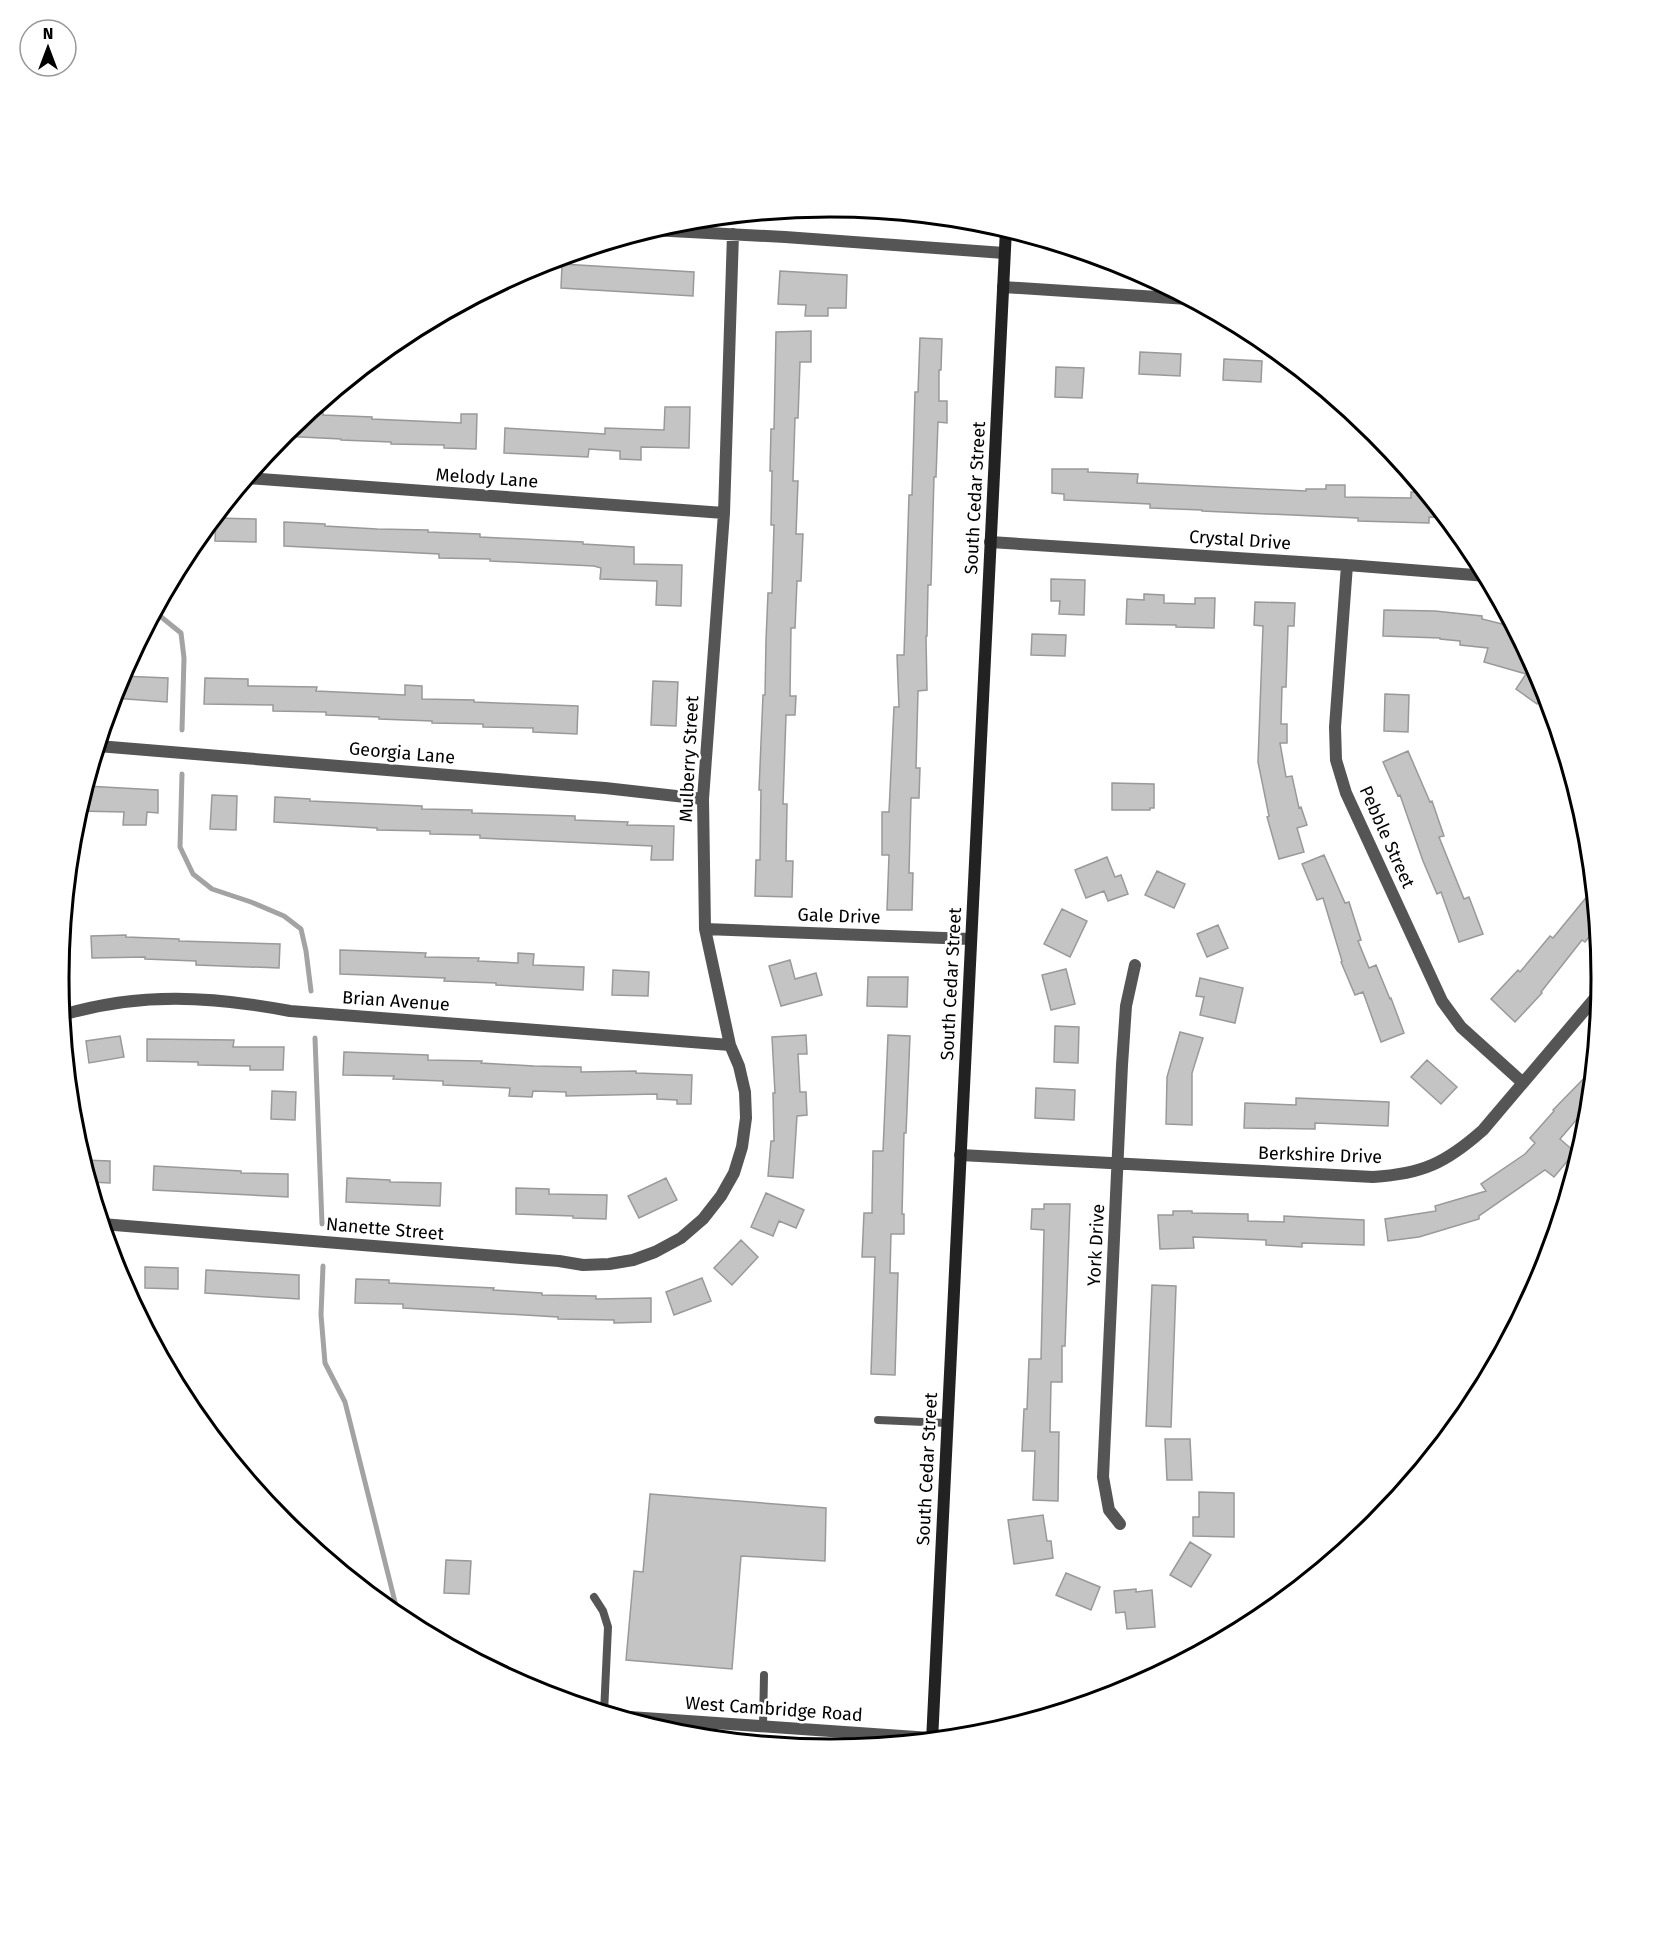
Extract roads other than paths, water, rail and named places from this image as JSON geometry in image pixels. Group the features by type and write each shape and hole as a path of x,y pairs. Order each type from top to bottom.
{"main road":[{"name":"South Cedar Street","path":"932,1733 1005,238"}],"street":[{"path":"684,232 1004,253"},
{"name":"Mulberry Street","path":"662,1249 681,1238 703,1219 721,1196 734,1173 746,1118 745,1092 739,1066 730,1045 705,928 703,799 724,513 733,234"},
{"path":"1003,286 1170,298"},
{"name":"Melody Lane","path":"256,479 724,513"},
{"name":"Crystal Drive","path":"990,542 1347,564 1476,575"},
{"name":"Pebble Street","path":"1347,564 1335,727 1336,760 1346,793 1442,1001 1461,1027 1523,1083"},
{"name":"Georgia Lane","path":"105,747 605,788 703,799"},
{"name":"Gale Drive","path":"705,928 971,939"},
{"name":"York Drive","path":"1120,1524 1108,1510 1103,1477 1126,1006 1135,965"},
{"name":"Brian Avenue","path":"70,1013 117,1003 162,998 207,998 290,1011 730,1045"},
{"name":"Berkshire Drive","path":"960,1155 1373,1177 1422,1170 1462,1149 1483,1130 1591,1003"},
{"name":"Nanette Street","path":"110,1225 559,1261 583,1265 633,1260 662,1249"},
{"name":"West Cambridge Road","path":"654,1719 897,1736"}],"lane":[{"path":"878,1420 947,1423"},
{"path":"594,1597 603,1611 608,1627 604,1705"},
{"path":"762,1726 764,1675"}],"waterway":[{"path":"161,617 181,633 184,658 182,730"},
{"path":"182,774 180,847 193,874 212,889 284,916 301,929 311,991"},
{"path":"315,1038 322,1224"},
{"path":"323,1266 321,1315 325,1363 345,1402 395,1604"}]}
